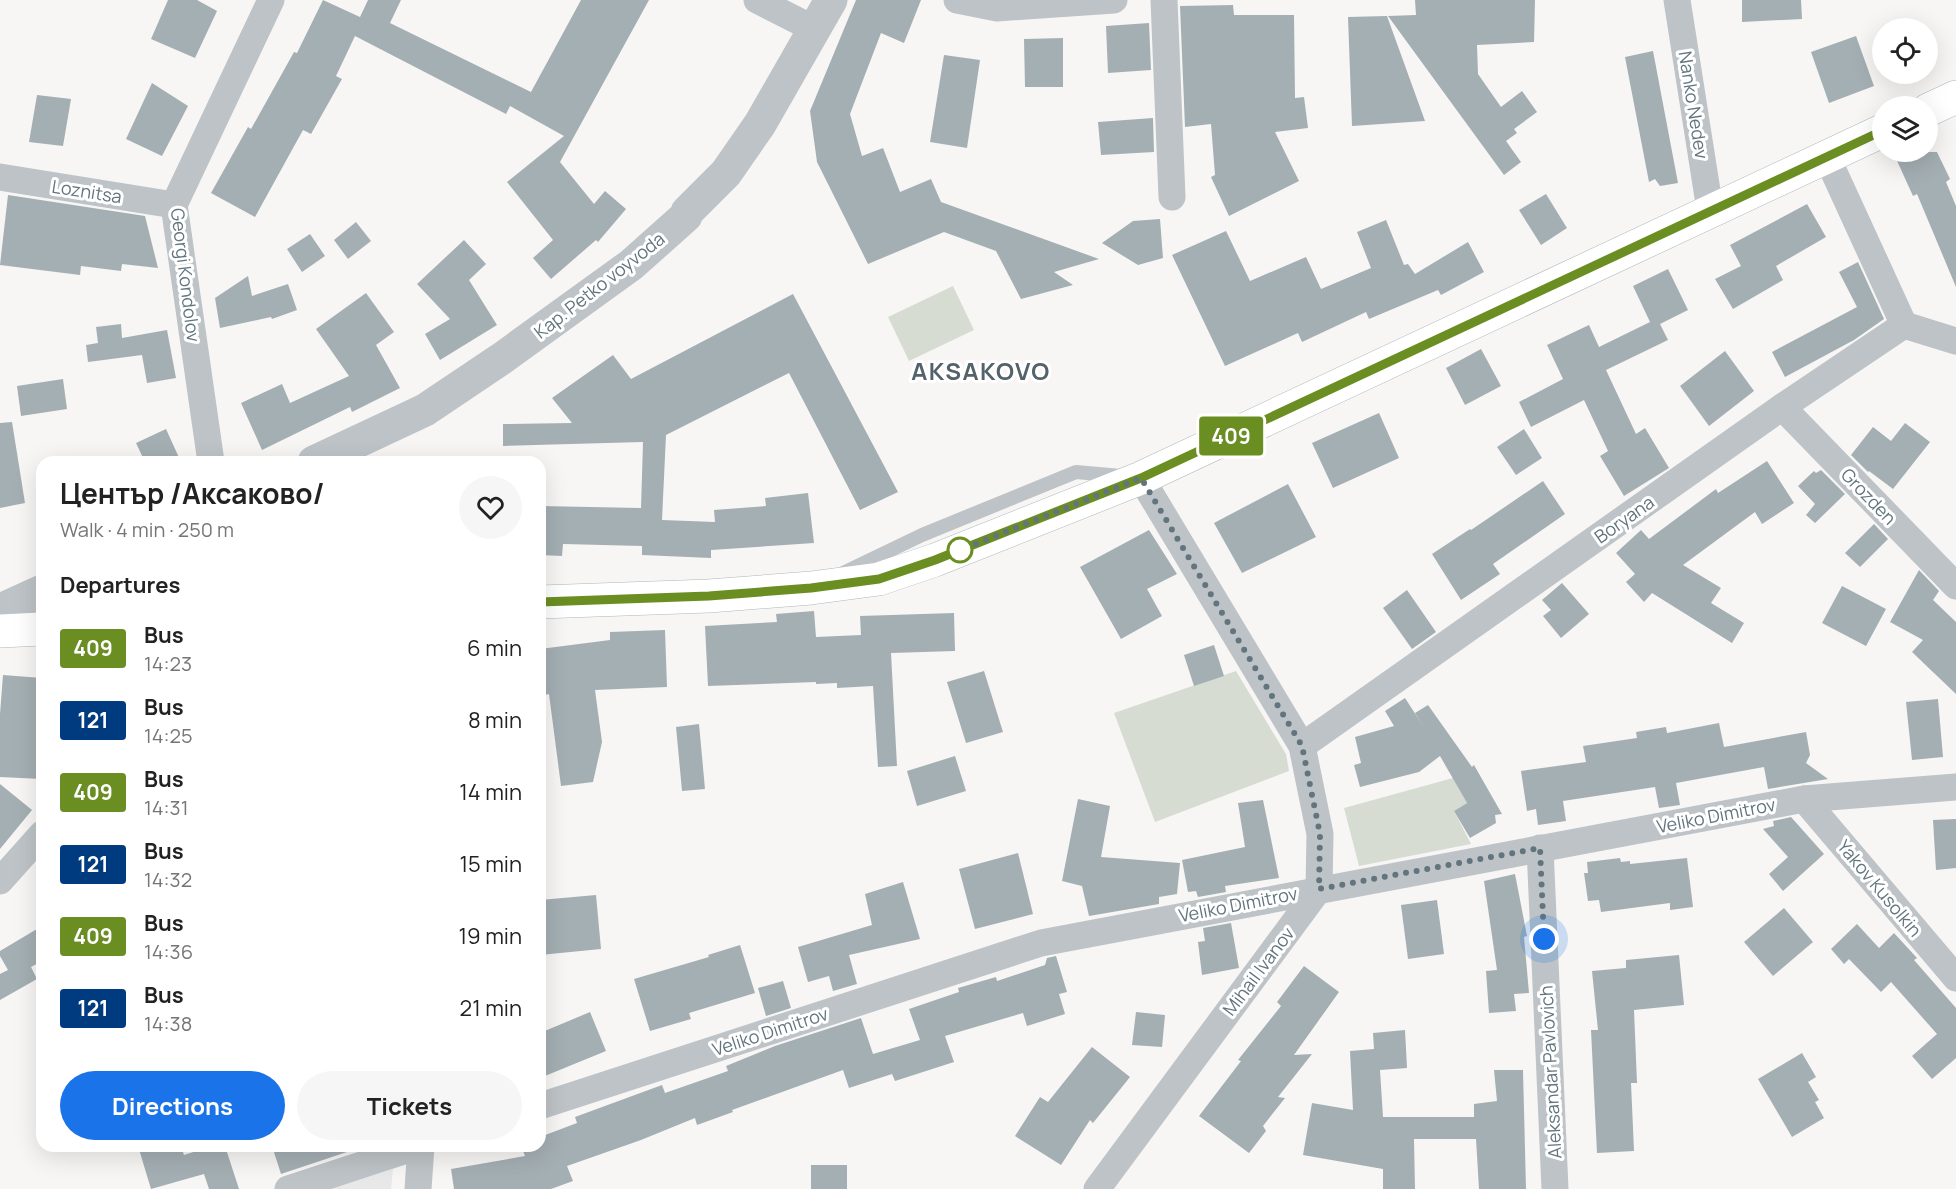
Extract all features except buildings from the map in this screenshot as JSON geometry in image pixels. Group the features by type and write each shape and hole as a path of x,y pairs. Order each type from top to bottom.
{"main road":[{"path":"1938,105 1956,97"},
{"path":"546,602 709,596 811,588 879,579 935,560 1145,483 1288,409 1872,136"},
{"path":"0,631 36,628"}],"street":[{"name":"Georgi Kondolov","path":"210,456 174,205 270,0"},
{"path":"757,0 816,30"},
{"name":"Kap. Petko voyvoda","path":"327,456 425,410 501,359 631,265 686,216 726,173 760,124 816,30 831,0"},
{"path":"957,0 997,8 1114,0"},
{"path":"1164,0 1172,197"},
{"name":"Nanko Nedev","path":"1677,0 1710,210"},
{"path":"1827,157 1904,325 1956,341"},
{"name":"Loznitsa","path":"0,177 174,205"},
{"name":"Boryana","path":"1302,746 1782,407 1904,325"},
{"name":"Grozden","path":"1782,407 1956,586"},
{"path":"1145,483 1302,746 1320,834 1319,889"},
{"path":"0,610 36,594"},
{"name":"Veliko Dimitrov","path":"546,1104 1041,943 1804,799 1956,788"},
{"name":"Yakov Kusolkin","path":"1804,799 1956,978"},
{"path":"0,881 36,841"},
{"name":"Aleksandar Pavlovich","path":"1540,848 1555,1189"},
{"name":"Mihail Ivanov","path":"1097,1189 1319,889"},
{"path":"288,1189 402,1152"},
{"path":"418,1189 420,1152"}],"shaded area":[{"path":"953,286 974,330 909,361 888,317"},
{"path":"1236,671 1286,754 1289,771 1155,822 1114,713"},
{"path":"1453,778 1467,803 1454,811 1471,844 1359,866 1344,808"},
{"path":"393,1169 391,1189 331,1189"}],"bus line":[{"name":"409","path":"546,602 709,596 811,588 879,579 935,560 1141,478 1872,136"}],"district":[{"name":"AKSAKOVO","path":"981,370"}],"route":[{"path":"960,550 958,551 1141,478 1302,746 1320,834 1319,889 1540,848 1544,939"}]}
